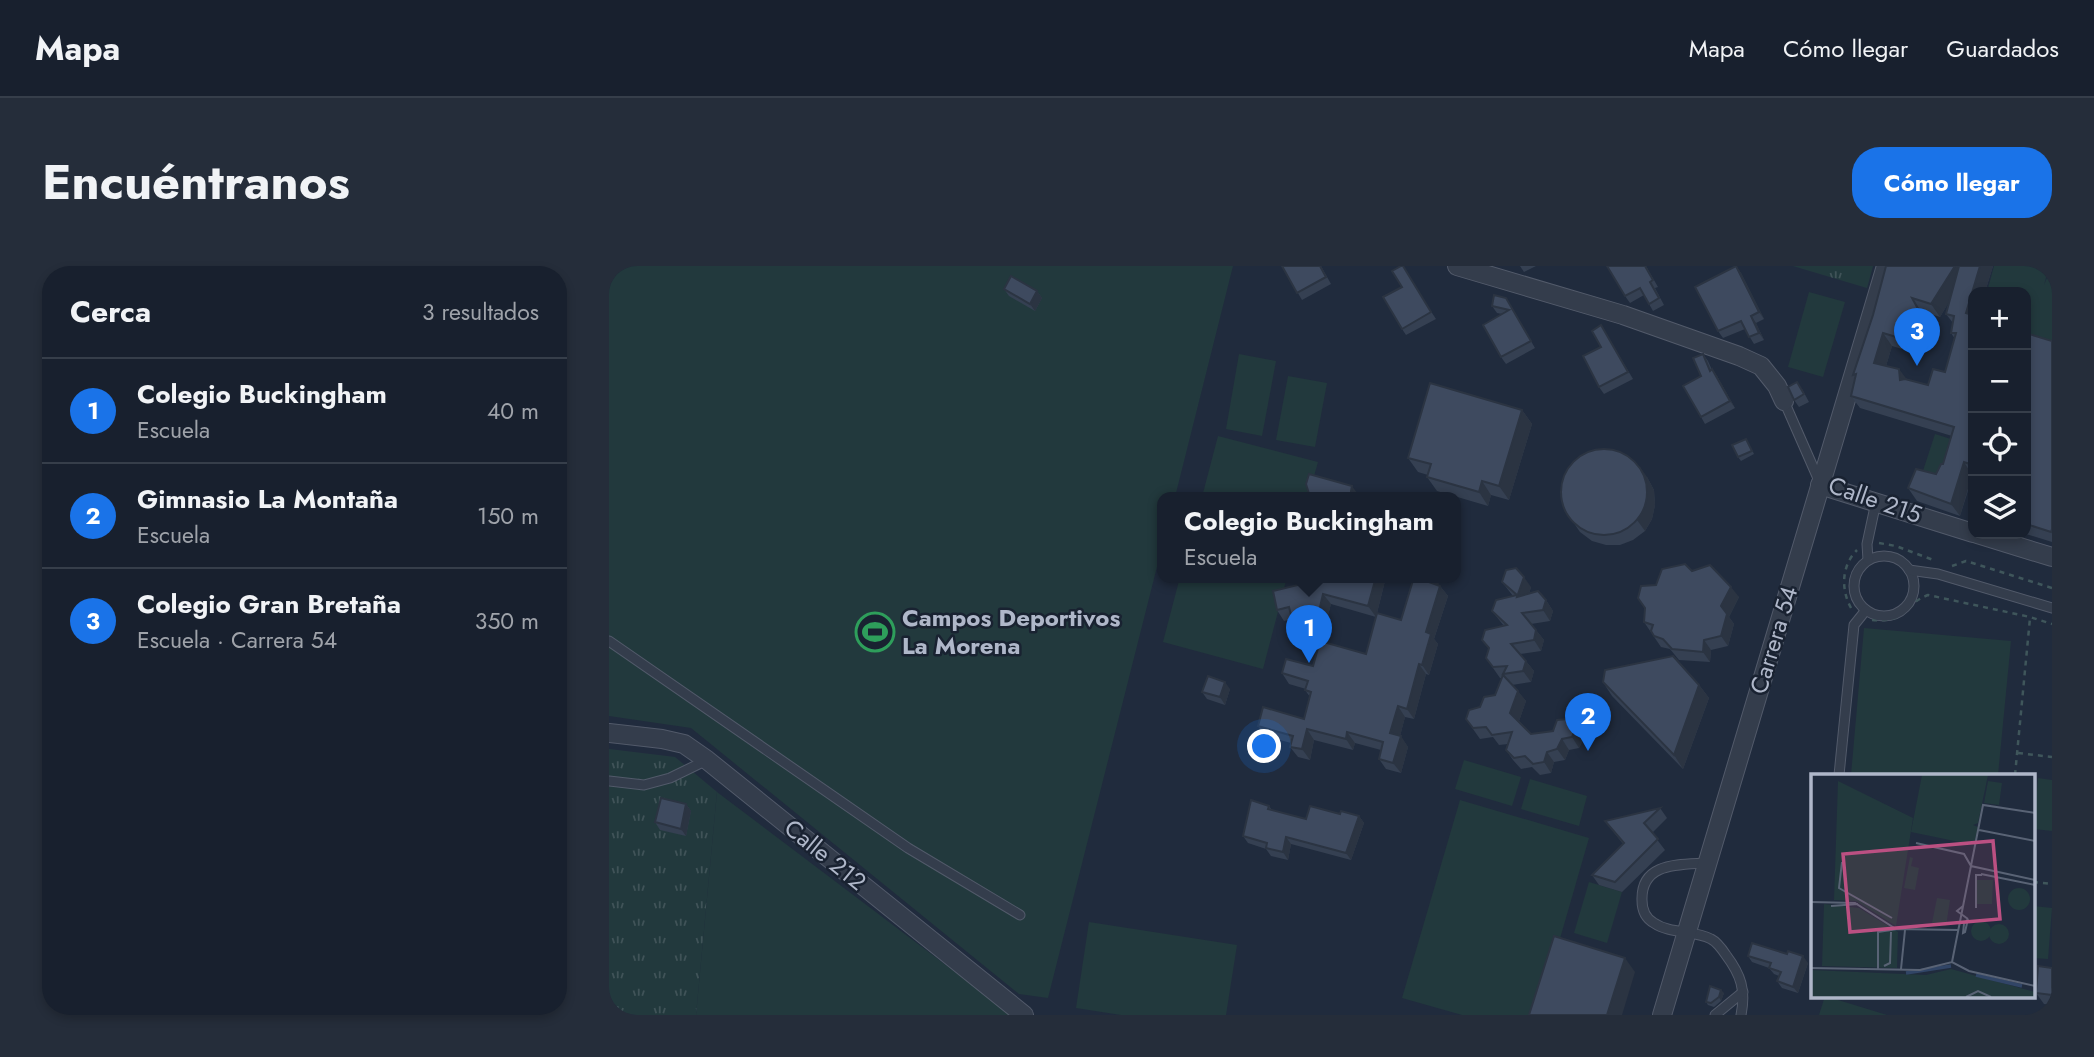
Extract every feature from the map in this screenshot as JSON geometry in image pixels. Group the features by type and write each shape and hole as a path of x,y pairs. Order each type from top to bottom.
{"street":[{"path":"1457,266 1623,315 1739,356 1761,366 1777,386 1784,401"},
{"name":"Carrera 54","path":"1662,1015 1886,266"},
{"name":"Calle 215","path":"1820,485 1968,531"},
{"name":"Calle 215","path":"1994,539 2052,557"},
{"name":"Calle 212","path":"609,733 684,744 1024,1015"}],"lane":[{"name":"Calle 215","path":"1784,401 1820,485"},
{"path":"1868,560 1867,544 1876,502"},
{"path":"1890,556 1901,561 1909,570 1914,580 1913,592 1909,603 1900,611 1877,615 1858,602 1854,579 1859,568 1868,560 1890,556"},
{"path":"1909,570 1938,574 2052,608"},
{"path":"1839,774 1854,625 1866,610"},
{"path":"609,641 908,848 1020,915"},
{"path":"609,781 644,785 670,778 707,760"},
{"path":"1707,863 1662,868 1653,873 1641,889 1642,909 1654,924 1713,940 1721,947 1742,980 1741,1015"},
{"path":"1715,1015 1743,992"}],"path":[{"path":"2015,774 2030,617"},
{"path":"2018,753 2052,757"}],"green space":[{"name":"Campos Deportivos La Morena","path":"609,266 1233,266 1176,492 1157,492 1157,567 1048,998 1019,994 691,728 609,716"},
{"path":"1793,266 1873,266 1867,288"},
{"path":"1994,266 2049,266 2044,285 2052,266 2052,344 2031,338 2031,287 1988,287"},
{"path":"1809,292 1845,302 1823,377 1788,367"},
{"path":"1239,354 1276,361 1262,436 1226,429"},
{"path":"1288,376 1327,383 1315,447 1276,440"},
{"path":"1935,434 1957,441 1943,484 1921,477"},
{"path":"1218,436 1318,462 1309,492 1203,492"},
{"path":"1178,583 1285,583 1263,669 1163,642"},
{"path":"1864,628 2011,641 1998,774 1851,774"},
{"path":"609,749 675,757 717,792 696,1015 609,1015"},
{"path":"1464,760 1521,777 1512,806 1455,789"},
{"path":"2038,778 2052,780 2052,831 2035,829"},
{"path":"1530,779 1587,796 1579,826 1521,809"},
{"path":"717,792 1012,1015 696,1015"},
{"path":"1460,800 1589,838 1538,1015 1462,1015 1402,998"},
{"path":"1589,882 1622,892 1607,943 1574,933"},
{"path":"2035,906 2052,908 2048,959 2035,958"},
{"path":"1089,922 1237,945 1226,1015 1121,1015 1076,1008"},
{"path":"1824,998 1832,998 1887,1015 1819,1015"}],"building":[{"path":"1282,266 1320,266 1326,277 1297,293"},
{"path":"1401,266 1431,312 1402,329 1383,297 1402,287 1392,271"},
{"path":"1607,266 1645,266 1659,298 1649,304 1640,288 1625,296"},
{"path":"1736,266 1759,312 1751,316 1759,333 1749,337 1741,321 1718,331 1695,287"},
{"path":"1886,266 1955,266 1931,304 1912,298 1923,318 1912,338 1903,339 1883,333 1874,363 1899,369 1900,380 1928,385 1933,369 1945,372 1956,333 1951,333 1954,316 1946,314 1959,266 1980,266 1974,287 1968,287 1966,313 1968,463 1964,462 1951,504 1908,488 1916,469 1936,474 1943,464 1954,427 1851,396 1856,374 1853,375"},
{"path":"1011,276 1037,291 1030,304 1004,289"},
{"path":"1494,295 1506,298 1531,341 1501,357 1483,325 1509,310 1492,306"},
{"path":"1601,325 1628,372 1599,387 1583,356 1601,347 1592,331"},
{"path":"2031,335 2052,341 2051,532 2031,526"},
{"path":"1703,354 1710,371 1712,369 1730,401 1701,417 1683,386 1701,376 1693,358"},
{"path":"1797,382 1804,394 1794,400 1788,387"},
{"path":"1430,383 1522,410 1499,486 1482,481 1479,492 1427,477 1431,464 1408,458"},
{"path":"1746,439 1752,451 1738,457 1732,445"},
{"path":"1604,449 1628,456 1640,468 1647,492 1640,516 1628,528 1604,535 1580,528 1568,516 1561,492 1568,468 1580,456"},
{"path":"1309,474 1352,486 1351,492 1308,492 1306,484"},
{"path":"1685,564 1692,571 1710,565 1731,587 1721,606 1727,614 1721,636 1704,640 1703,652 1672,649 1663,639 1654,636 1651,631 1653,625 1644,622 1645,608 1638,598 1641,586 1656,585 1662,569"},
{"path":"1516,568 1524,577 1517,597 1538,591 1546,600 1543,610 1522,613 1536,630 1534,640 1511,644 1526,661 1523,671 1503,674 1507,666 1493,667 1486,658 1489,648 1482,640 1485,630 1507,625 1492,611 1496,600 1517,595 1502,582 1506,570"},
{"path":"1374,583 1368,606 1323,594 1318,616 1303,619 1302,613 1291,615 1289,607 1277,610 1273,591 1298,585"},
{"path":"1412,583 1440,586 1426,632 1431,634 1422,665 1419,664 1407,709 1398,706 1390,733 1401,736 1393,763 1379,759 1383,742 1347,732 1346,739 1307,729 1302,749 1290,747 1293,736 1258,726 1263,707 1304,719 1311,692 1305,690 1308,681 1282,673 1286,659 1313,666 1320,641 1366,654 1377,613 1401,620"},
{"path":"1673,656 1699,685 1674,755 1603,682 1605,670"},
{"path":"1503,675 1518,691 1510,713 1531,734 1553,731 1557,720 1568,719 1576,727 1572,737 1562,739 1557,749 1547,752 1544,762 1533,764 1525,756 1514,758 1506,750 1512,732 1492,735 1486,727 1473,728 1466,719 1469,710 1480,707 1484,697 1495,695"},
{"path":"1208,676 1225,682 1220,697 1202,692"},
{"path":"661,798 686,804 681,829 655,822"},
{"path":"1251,800 1269,806 1268,809 1306,819 1310,806 1359,816 1346,853 1286,837 1283,852 1266,848 1267,843 1243,836"},
{"path":"1660,808 1644,823 1658,839 1615,882 1592,875 1624,843 1605,821"},
{"path":"1554,936 1625,958 1607,1015 1529,1015"},
{"path":"1752,943 1803,956 1793,987 1777,981 1781,972 1769,968 1771,963 1748,956"},
{"path":"2038,966 2052,968 2052,995 2036,993"},
{"path":"1710,986 1721,990 1719,997 1711,1003 1706,1002"}],"place":[{"name":"Colegio Gran Bretaña","path":"1917,366"},
{"name":"Campos Deportivos La Morena","path":"875,632"},
{"name":"Colegio Buckingham","path":"1309,663"},
{"name":"Gimnasio La Montaña","path":"1588,751"}]}
